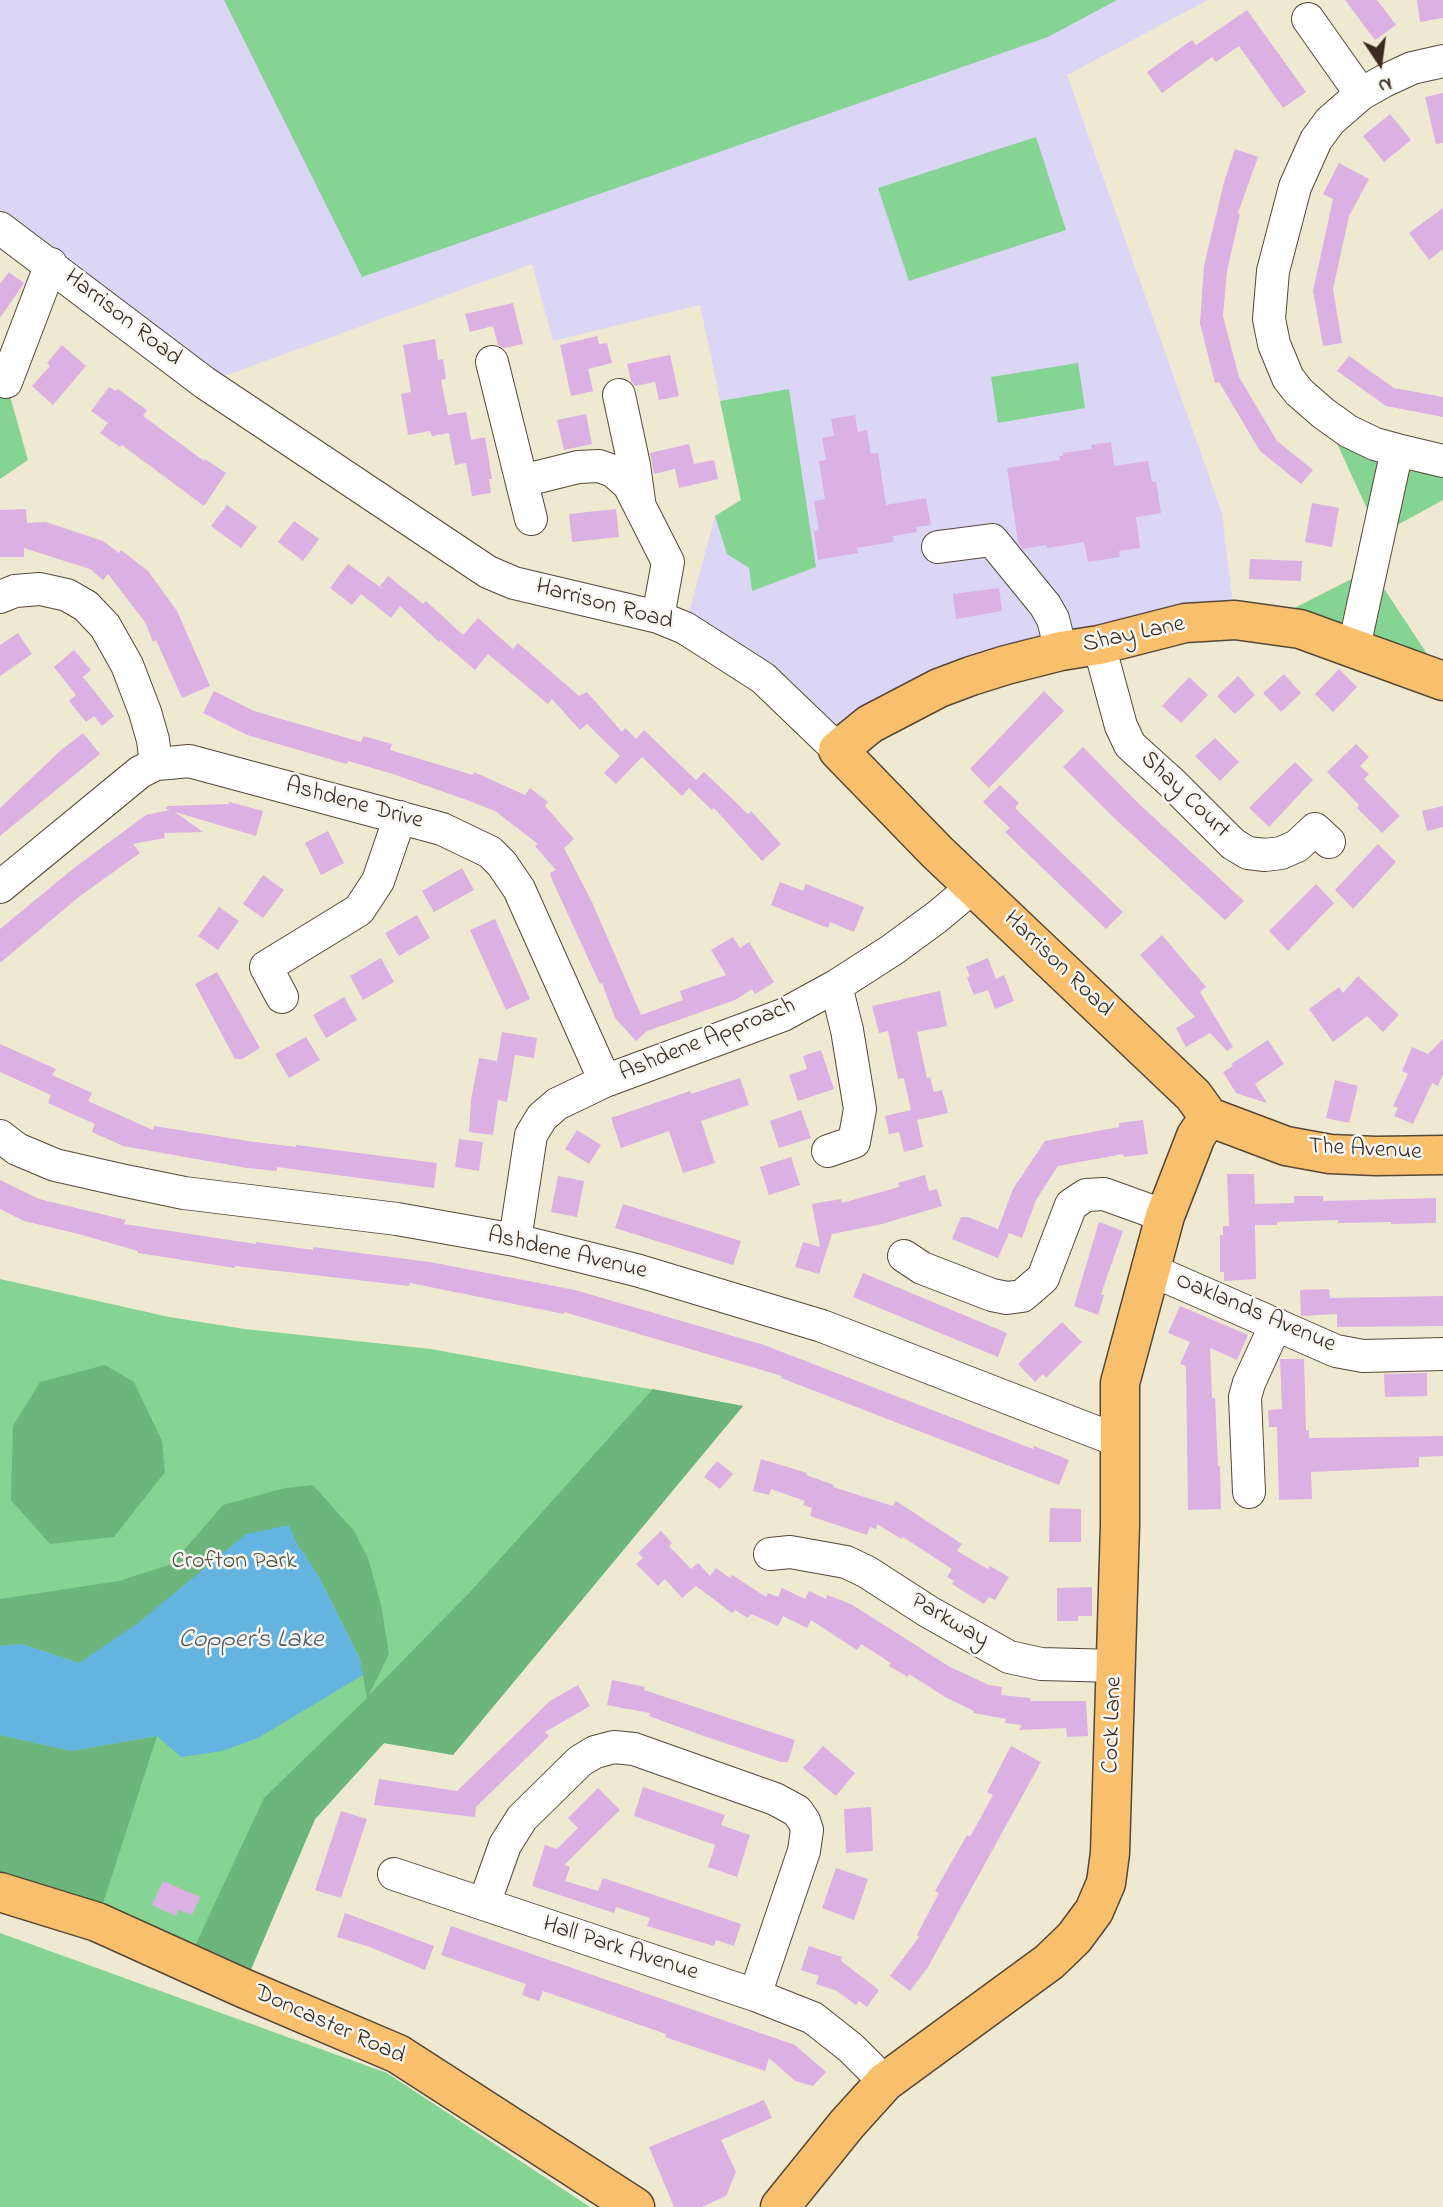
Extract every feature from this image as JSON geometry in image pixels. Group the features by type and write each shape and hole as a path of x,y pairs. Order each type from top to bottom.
{"main road":[{"name":"Shay Lane","path":"838,750 870,723 939,688 1006,665 1185,623 1235,620 1300,629 1443,681"},
{"name":"Harrison Road","path":"838,750 937,852 1193,1095 1209,1117"},
{"name":"The Avenue","path":"1209,1117 1286,1146 1330,1154 1443,1155"},
{"name":"Cock Lane","path":"780,2207 885,2082 969,2023 1049,1962 1074,1938 1094,1911 1106,1883 1110,1853 1120,1525 1120,1383 1165,1216 1196,1136 1209,1117"},
{"name":"Doncaster Road","path":"0,1892 97,1922 256,1994 398,2053 635,2207"}],"street":[{"path":"1308,19 1360,94"},
{"path":"1443,61 1412,68 1360,94 1323,130 1295,187 1273,271 1269,318 1280,361 1299,392 1323,413 1348,431 1375,444 1443,461"},
{"name":"Harrison Road","path":"0,228 205,383 488,572 514,583 658,617 702,638 763,678 838,750"},
{"path":"6,382 51,264"},
{"path":"492,362 531,519"},
{"path":"618,395 639,502"},
{"path":"1354,647 1397,450"},
{"path":"522,481 578,467 599,466 613,471 629,485 668,562 658,617"},
{"path":"938,547 992,540 1045,605 1053,619 1061,651"},
{"path":"0,597 15,591 40,589 67,595 86,606 105,626 127,665 145,712 156,764"},
{"name":"Shay Court","path":"1099,645 1121,726 1130,745 1233,844 1248,853 1282,853 1297,846 1315,830 1329,842"},
{"name":"Ashdene Drive","path":"0,887 140,772 156,764 189,761 442,830 490,852 519,889 605,1081"},
{"path":"282,997 266,967 359,910 378,881 400,817"},
{"name":"Ashdene Approach","path":"515,1240 531,1135 542,1117 557,1104 605,1081 783,1015 836,986 926,925 974,886"},
{"path":"836,986 857,1083 860,1110 853,1147"},
{"name":"Ashdene Avenue","path":"0,1136 17,1149 55,1165 184,1193 397,1219 515,1240 636,1270 822,1326 1119,1441"},
{"path":"920,1257 992,1295 1007,1298 1022,1296 1043,1278 1071,1205 1086,1195 1104,1194 1165,1216"},
{"name":"Oaklands Avenue","path":"1151,1270 1336,1351 1363,1356 1443,1354"},
{"path":"1249,1492 1245,1397 1249,1382 1276,1324"},
{"name":"Parkway","path":"783,1544 846,1562 867,1572 929,1612 1009,1657 1041,1664 1116,1665"},
{"path":"484,1905 505,1845 522,1818 580,1761 596,1752 614,1747 634,1749 775,1799 797,1811 804,1821 807,1830 804,1851 755,1995"},
{"name":"Hall Park Avenue","path":"395,1870 484,1905 755,1995 813,2018 834,2032 885,2082"}],"shaded area":[{"path":"0,0 1208,0 1067,75 1222,513 1235,620 1061,651 838,750 685,628 715,516 741,500 700,305 553,341 532,264 205,383 0,228"}],"green space":[{"path":"224,0 1117,0 1048,37 362,277"},
{"path":"1036,137 1066,230 909,281 878,188"},
{"path":"1078,363 1085,408 998,423 991,377"},
{"path":"0,380 6,382 28,460 0,479"},
{"path":"789,389 816,567 752,591 749,568 727,554 715,516 741,500 720,401"},
{"path":"1323,413 1443,461 1443,500 1379,535"},
{"path":"1371,569 1443,678 1265,623"},
{"name":"Crofton Park","path":"0,1279 169,1317 245,1329 431,1349 743,1406 453,1755 384,1743 315,1819 243,1988 0,1892"},
{"path":"105,1365 134,1382 162,1441 165,1472 114,1537 50,1544 11,1500 13,1426 40,1382"},
{"path":"653,1389 743,1406 453,1755 384,1743 315,1819 243,1988 187,1963 264,1798 367,1698 360,1659 319,1577 296,1542 289,1525 79,1663 22,1644 0,1646 0,1599 119,1581 172,1564 223,1505 285,1488 313,1485 354,1531 368,1558 381,1605 389,1654 369,1695 471,1591"},
{"path":"0,1735 71,1751 157,1736 97,1922 0,1892"},
{"path":"0,1933 387,2073 590,2207 0,2207"}],"water":[{"name":"Copper's Lake","path":"289,1525 296,1542 319,1577 360,1659 363,1675 258,1738 222,1751 181,1757 157,1736 71,1751 0,1735 0,1646 22,1644 79,1663 138,1623 246,1534"}],"building":[{"path":"1345,0 1377,0 1396,25 1375,40"},
{"path":"1417,0 1443,0 1443,18 1420,22"},
{"path":"1247,10 1306,92 1283,108 1239,46 1216,62 1212,57 1162,93 1147,72 1192,40 1196,45"},
{"path":"1443,93 1443,143 1436,144 1425,97"},
{"path":"1390,114 1411,140 1384,162 1363,136"},
{"path":"1235,149 1258,157 1238,213 1240,214 1227,271 1223,316 1239,377 1277,441 1313,470 1301,484 1260,451 1219,382 1215,383 1200,323 1204,266 1224,182"},
{"path":"1339,163 1369,179 1349,216 1333,289 1342,343 1323,346 1313,291 1333,199 1323,194"},
{"path":"1443,208 1443,249 1429,260 1409,233"},
{"path":"9,272 24,283 0,318 0,284"},
{"path":"513,303 523,344 504,348 498,345 493,326 470,332 465,314"},
{"path":"597,336 599,344 607,343 612,363 588,369 593,391 571,396 560,345"},
{"path":"435,339 438,360 443,359 446,379 441,380 448,415 466,412 471,440 485,437 492,479 489,479 491,493 472,496 466,463 455,465 449,433 432,436 430,431 408,435 401,394 411,392 403,345"},
{"path":"62,345 86,366 53,405 32,386 50,366 47,363"},
{"path":"670,355 679,396 659,400 655,382 635,386 631,381 627,364"},
{"path":"1349,356 1394,388 1443,397 1443,417 1386,406 1337,371"},
{"path":"109,387 116,391 118,389 147,410 143,416 204,461 205,459 226,473 204,506 122,445 120,447 100,433 108,423 91,411"},
{"path":"586,414 592,444 564,450 557,420"},
{"path":"855,415 858,432 867,430 871,454 878,453 886,505 926,498 931,525 916,527 917,532 893,536 894,542 857,548 858,553 818,560 814,531 819,530 814,501 825,499 819,461 826,460 822,438 834,436 831,419"},
{"path":"1111,442 1114,466 1148,461 1152,482 1156,481 1161,513 1136,517 1140,548 1119,551 1120,557 1088,562 1084,542 1023,549 1018,542 1007,468 1060,460 1059,456 1063,456 1063,453 1092,449 1091,445"},
{"path":"689,444 694,464 714,460 718,479 679,488 675,469 654,474 650,453"},
{"path":"1312,503 1339,508 1332,547 1305,542"},
{"path":"227,505 257,527 241,548 211,526"},
{"path":"26,509 27,523 46,522 103,541 119,553 121,550 148,571 177,611 210,686 182,698 156,640 153,642 145,622 108,574 103,580 90,569 24,548 24,557 0,557 0,510"},
{"path":"616,509 619,537 572,542 569,514"},
{"path":"294,521 319,539 303,561 278,542"},
{"path":"1250,559 1302,561 1301,581 1249,579"},
{"path":"348,564 383,589 380,586 388,576 423,604 426,601 463,635 478,618 513,649 518,643 579,696 587,692 622,732 625,728 636,739 644,730 696,780 704,772 748,814 751,811 781,844 762,861 714,808 712,810 689,788 682,796 642,757 616,784 604,773 620,756 587,724 580,730 552,699 548,704 488,654 475,670 400,606 391,618 361,594 352,605 330,588"},
{"path":"999,588 1002,611 956,619 953,594"},
{"path":"18,633 32,654 0,676 0,645"},
{"path":"74,650 91,670 83,677 114,716 102,726 94,716 86,722 69,701 76,695 54,667"},
{"path":"1339,669 1357,687 1333,712 1315,694"},
{"path":"1284,674 1301,693 1281,712 1263,693"},
{"path":"1238,676 1255,695 1235,714 1217,696"},
{"path":"1189,677 1208,695 1181,723 1162,706"},
{"path":"214,691 254,711 361,742 363,736 392,744 390,750 473,775 474,772 525,795 530,788 548,802 545,806 574,839 564,848 592,902 641,1015 683,1000 680,991 726,975 711,950 733,937 740,948 749,942 774,982 755,994 752,989 735,1000 647,1031 636,1041 615,1018 602,983 600,984 553,882 550,873 556,870 535,846 538,844 495,811 464,799 393,774 348,761 347,764 247,735 203,713"},
{"path":"1044,691 1064,711 989,788 970,769"},
{"path":"83,733 100,754 0,836 0,808"},
{"path":"1215,738 1239,762 1220,781 1195,756"},
{"path":"1356,744 1369,757 1360,766 1369,774 1364,779 1400,816 1382,833 1327,772"},
{"path":"1083,747 1137,802 1244,901 1225,920 1063,767"},
{"path":"1295,762 1313,780 1269,827 1249,808"},
{"path":"1000,785 1019,803 1015,808 1123,912 1106,929 1005,832 1010,828 983,802"},
{"path":"229,802 263,811 256,836 175,812 203,832 164,833 165,838 133,844 140,853 80,896 0,963 0,929 74,868 146,815 170,810 166,809 167,806"},
{"path":"1443,806 1443,827 1427,831 1422,811"},
{"path":"328,831 344,863 321,875 305,843"},
{"path":"1378,844 1396,862 1353,909 1335,890"},
{"path":"462,868 474,890 434,912 422,891"},
{"path":"263,875 284,890 263,918 243,904"},
{"path":"780,882 803,891 806,884 864,907 854,932 830,922 828,928 771,905"},
{"path":"1316,884 1334,903 1288,951 1269,931"},
{"path":"219,907 239,921 218,950 198,936"},
{"path":"417,915 430,938 399,956 385,933"},
{"path":"495,919 530,999 506,1010 470,930"},
{"path":"1162,935 1206,987 1200,992 1233,1047 1227,1051 1210,1033 1186,1047 1176,1028 1195,1017 1140,955"},
{"path":"381,958 394,982 363,1000 350,976"},
{"path":"988,958 996,979 1004,975 1014,1001 995,1009 988,990 974,995 967,978 970,976 966,967"},
{"path":"217,972 260,1048 242,1059 235,1059 195,984"},
{"path":"1358,976 1399,1015 1383,1032 1367,1016 1333,1042 1309,1009 1339,987 1343,993"},
{"path":"940,991 947,1026 917,1032 927,1078 930,1077 934,1092 942,1090 948,1113 917,1120 923,1147 904,1152 899,1132 889,1134 885,1116 911,1110 904,1078 898,1079 888,1031 879,1033 872,1006"},
{"path":"344,997 357,1020 326,1038 313,1015"},
{"path":"502,1032 537,1038 534,1058 515,1055 507,1102 498,1100 493,1135 469,1132 471,1100 479,1058 497,1061"},
{"path":"306,1037 320,1060 289,1078 275,1054"},
{"path":"1443,1039 1443,1074 1438,1086 1432,1083 1413,1124 1394,1116 1398,1108 1393,1106 1408,1074 1402,1071 1412,1047 1428,1054"},
{"path":"1268,1040 1284,1064 1255,1084 1267,1103 1236,1093 1223,1072"},
{"path":"0,1044 56,1069 52,1075 92,1093 88,1101 153,1130 154,1126 248,1141 437,1163 434,1188 277,1167 277,1171 247,1168 123,1146 92,1132 95,1124 48,1103 51,1095 0,1072"},
{"path":"821,1050 834,1089 798,1101 789,1075 807,1069 803,1056"},
{"path":"740,1078 749,1105 701,1121 715,1163 683,1173 669,1131 621,1148 611,1118 690,1091 691,1094"},
{"path":"1335,1080 1358,1086 1349,1123 1326,1118"},
{"path":"801,1110 811,1138 779,1148 770,1121"},
{"path":"1143,1120 1148,1154 1124,1157 1123,1154 1058,1166 1036,1200 1022,1238 1004,1231 1009,1233 998,1258 952,1239 961,1217 968,1217 998,1229 1013,1189 1045,1141"},
{"path":"577,1130 601,1145 589,1164 565,1149"},
{"path":"459,1139 483,1142 479,1171 455,1167"},
{"path":"791,1157 800,1185 769,1195 760,1167"},
{"path":"1227,1174 1254,1174 1255,1204 1294,1203 1294,1196 1323,1196 1323,1201 1436,1198 1436,1223 1338,1223 1338,1220 1255,1225 1256,1279 1224,1281 1224,1272 1220,1272 1220,1235 1223,1235 1223,1226 1229,1226"},
{"path":"925,1175 929,1191 937,1189 942,1206 882,1224 832,1234 819,1274 795,1267 803,1242 820,1247 812,1204 841,1199 842,1203 899,1187 898,1183"},
{"path":"558,1176 584,1181 577,1217 551,1212"},
{"path":"0,1180 39,1199 126,1220 124,1224 256,1244 313,1250 313,1247 430,1262 575,1290 764,1345 1033,1449 1034,1446 1069,1460 1059,1485 781,1378 782,1376 564,1312 410,1283 409,1286 235,1268 138,1253 75,1233 24,1221 0,1209"},
{"path":"623,1204 741,1241 733,1265 615,1228"},
{"path":"1099,1222 1123,1231 1101,1294 1104,1295 1098,1315 1074,1306"},
{"path":"863,1273 1007,1333 998,1357 853,1297"},
{"path":"1329,1289 1330,1298 1443,1296 1443,1326 1337,1327 1337,1314 1301,1316 1300,1290"},
{"path":"1180,1306 1248,1335 1237,1360 1210,1348 1221,1509 1188,1510 1186,1366 1180,1364 1190,1342 1168,1333"},
{"path":"1062,1322 1082,1342 1046,1378 1043,1374 1035,1382 1018,1364"},
{"path":"1280,1359 1304,1359 1306,1430 1309,1430 1309,1438 1443,1436 1443,1456 1419,1457 1419,1467 1311,1472 1312,1499 1279,1500 1277,1427 1269,1427 1268,1410 1282,1409"},
{"path":"1427,1373 1427,1396 1385,1397 1384,1374"},
{"path":"761,1459 807,1473 806,1475 834,1485 833,1487 893,1506 896,1501 962,1544 957,1551 988,1569 990,1566 1009,1577 995,1600 989,1597 984,1604 952,1584 954,1581 947,1577 952,1569 903,1537 901,1539 877,1524 876,1529 870,1527 867,1535 810,1516 812,1508 803,1505 805,1501 771,1489 769,1495 753,1491"},
{"path":"717,1461 733,1474 720,1489 704,1477"},
{"path":"1050,1508 1081,1509 1081,1542 1049,1542"},
{"path":"661,1531 672,1543 669,1546 691,1569 698,1563 710,1576 716,1568 766,1597 768,1593 778,1597 782,1588 805,1599 809,1591 826,1599 827,1595 851,1604 950,1667 989,1685 1002,1687 1001,1695 1031,1698 1030,1701 1086,1701 1088,1736 1067,1737 1066,1728 1019,1730 1022,1725 1005,1723 1006,1719 974,1713 909,1674 908,1677 889,1666 891,1663 861,1644 857,1650 811,1620 807,1628 783,1616 778,1626 751,1614 748,1618 735,1610 732,1613 696,1586 682,1598 665,1579 658,1586 636,1564 643,1558 638,1553"},
{"path":"1092,1587 1092,1616 1078,1616 1078,1621 1057,1621 1057,1588"},
{"path":"612,1680 645,1687 644,1690 795,1740 788,1762 698,1734 649,1716 650,1713 607,1705"},
{"path":"578,1685 590,1706 545,1732 549,1736 476,1807 475,1817 374,1805 379,1779 457,1791 550,1701"},
{"path":"823,1746 855,1773 836,1796 803,1768"},
{"path":"1011,1746 1041,1762 928,1967 910,1991 890,1976 919,1937 917,1935 939,1893 935,1891 993,1795 987,1792"},
{"path":"643,1787 725,1815 721,1825 750,1835 737,1877 708,1867 715,1845 634,1816"},
{"path":"598,1788 620,1810 564,1865 570,1867 565,1881 598,1891 603,1878 741,1924 734,1946 716,1940 714,1946 647,1926 650,1918 616,1907 614,1913 532,1886 545,1845 557,1849 578,1828 568,1818"},
{"path":"871,1807 873,1851 846,1853 844,1809"},
{"path":"341,1811 367,1819 341,1898 315,1890"},
{"path":"836,1868 868,1879 854,1920 822,1908"},
{"path":"163,1881 200,1897 192,1915 178,1910 176,1916 152,1905"},
{"path":"345,1913 434,1946 425,1970 370,1947 337,1937"},
{"path":"451,1926 795,2045 826,2072 813,2086 795,2081 769,2058 765,2071 543,1991 539,2001 522,1995 526,1984 441,1955"},
{"path":"809,1946 842,1957 841,1961 879,1990 867,2007 859,2001 856,2005 837,1991 816,1984 819,1976 801,1970"},
{"path":"764,2100 772,2118 721,2140 736,2172 726,2196 702,2207 674,2207 649,2147"}]}
